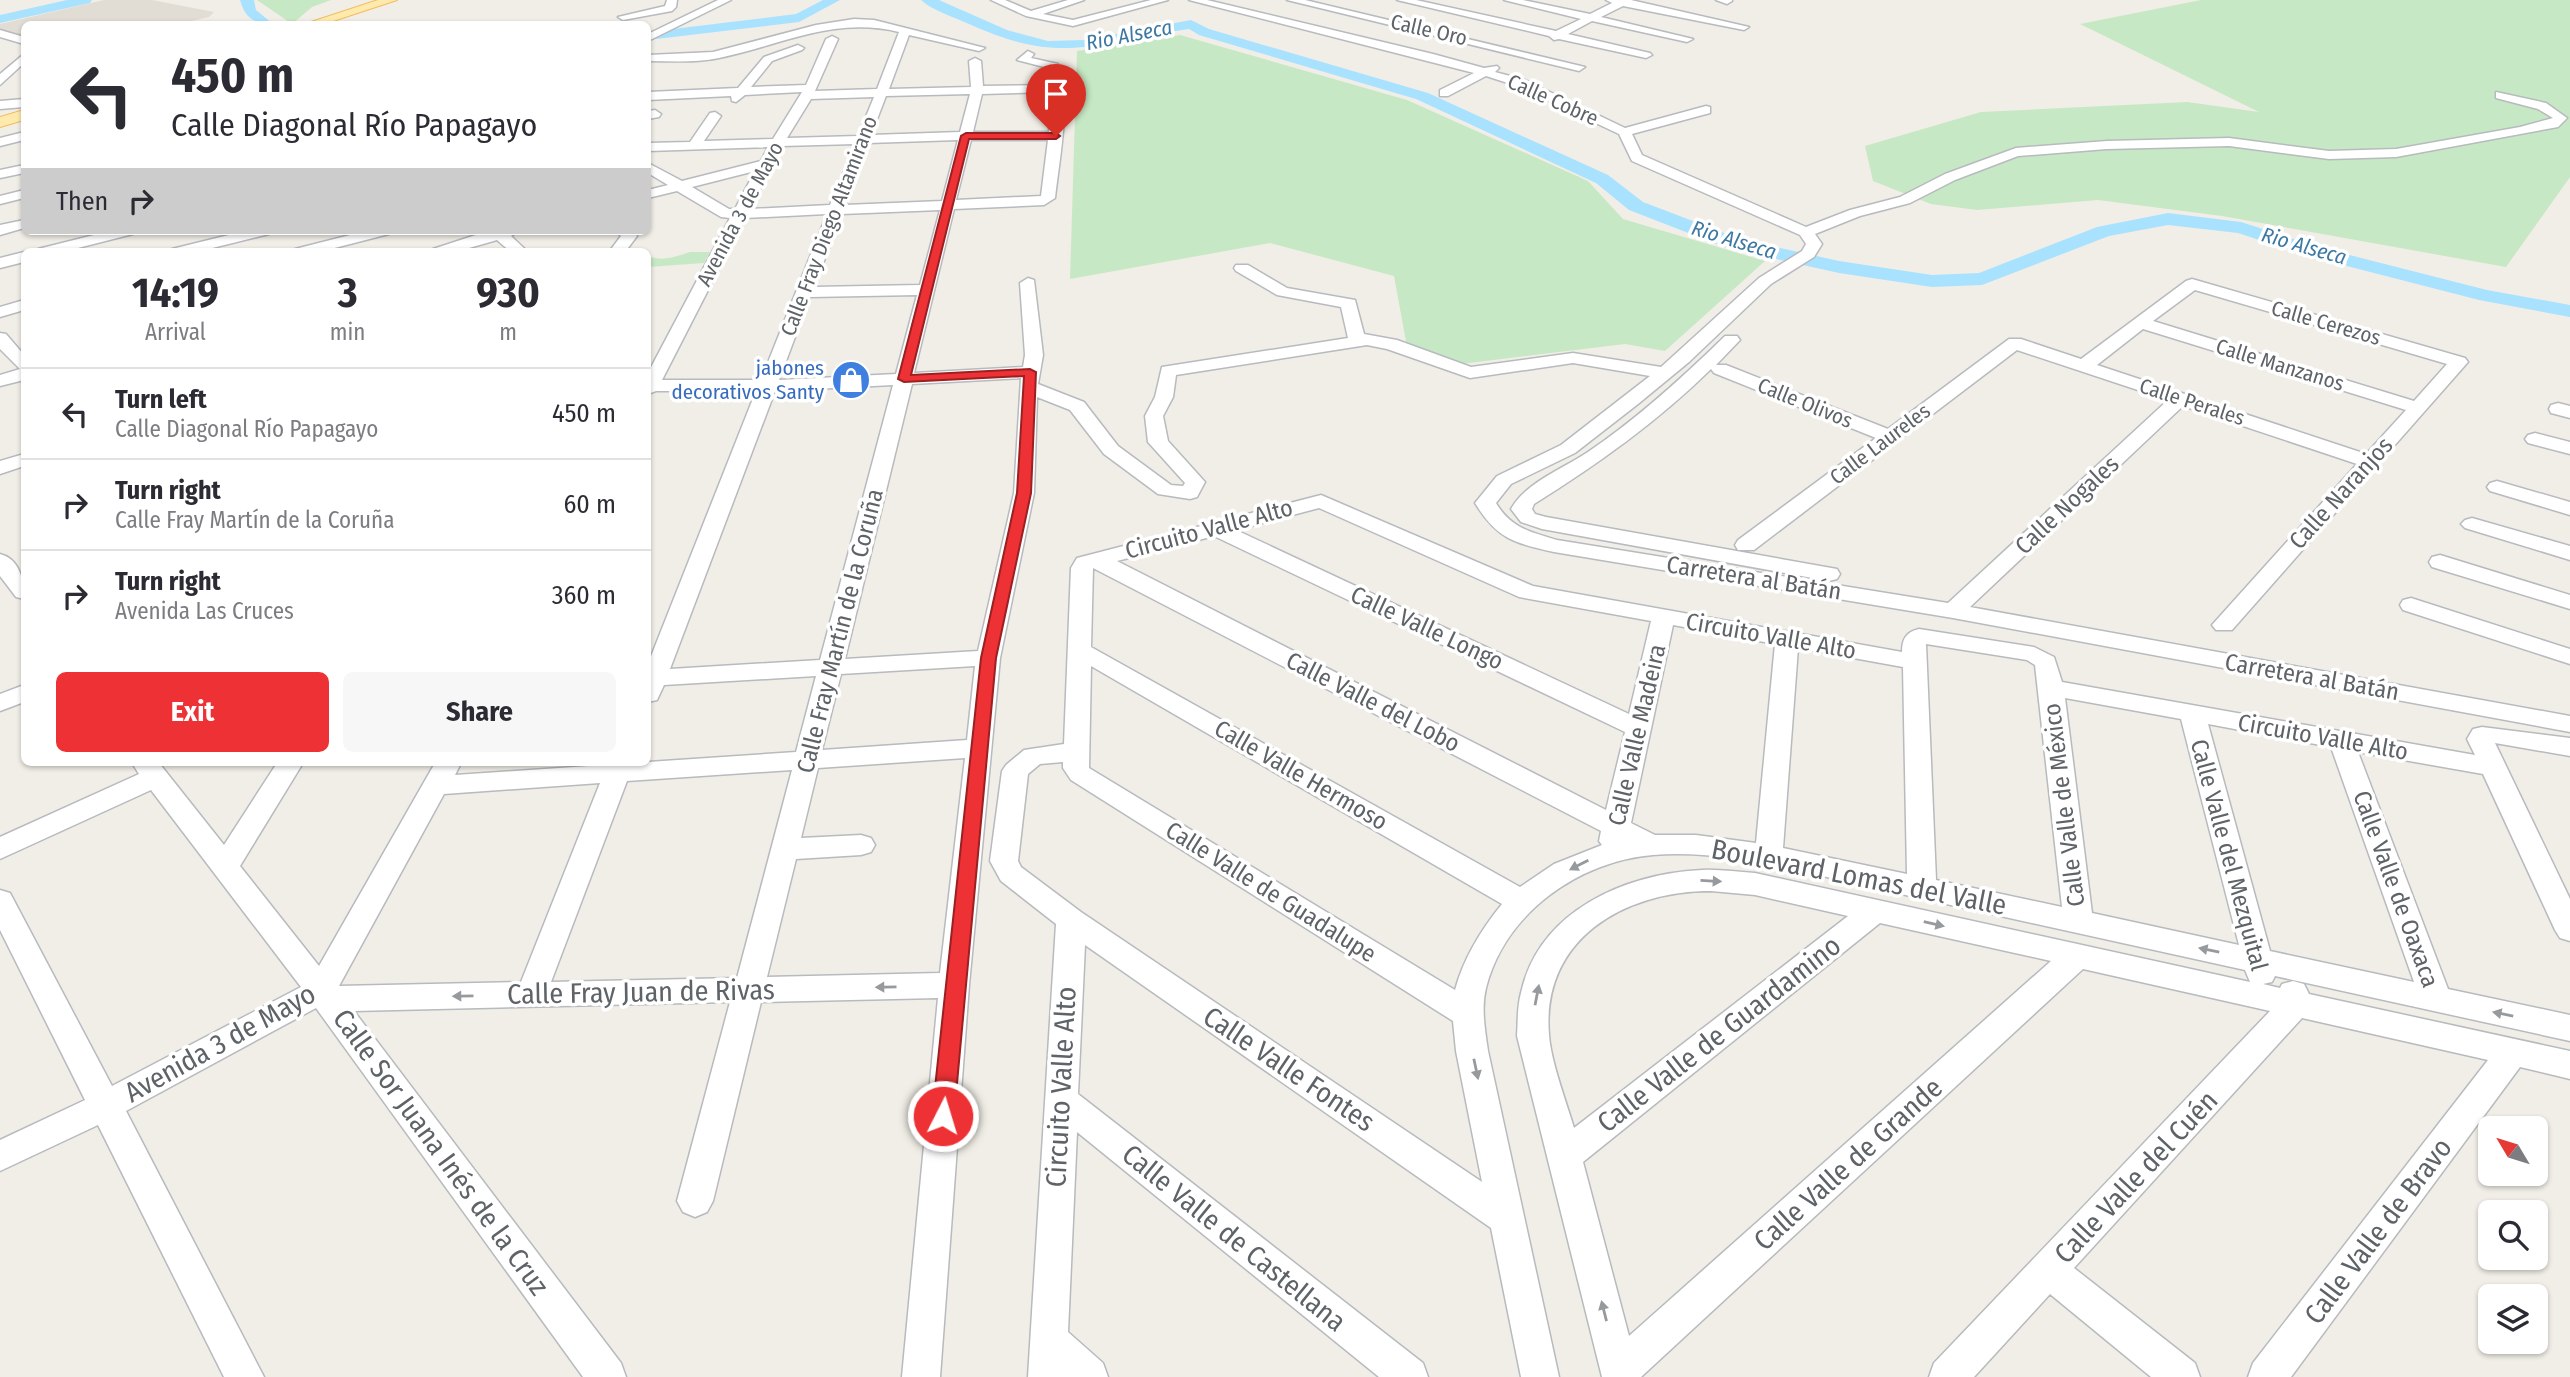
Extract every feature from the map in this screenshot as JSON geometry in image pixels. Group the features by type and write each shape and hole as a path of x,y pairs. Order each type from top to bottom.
{"main road":[{"path":"322,21 389,0"},
{"path":"340,21 408,0"},
{"path":"0,122 21,114"},
{"path":"0,129 21,114"}],"street":[{"path":"627,21 623,18 668,9 672,0"},
{"path":"651,36 726,0"},
{"path":"1030,14 1079,0"},
{"path":"1001,1 1030,14 1070,23 1163,0"},
{"name":"Calle Cobre","path":"1194,0 1521,83 1624,132 1637,158 1806,232"},
{"name":"Calle Oro","path":"1292,0 1524,52 1579,67"},
{"path":"1273,20 1335,0"},
{"path":"1402,0 1646,55"},
{"path":"1509,0 1687,39"},
{"path":"1444,93 1620,1 1744,27"},
{"path":"1370,44 1474,4"},
{"path":"655,61 720,55 812,27 841,23 874,23 905,32"},
{"path":"651,24 670,27"},
{"name":"Calle Fray Martín de la Coruña","path":"695,1201 977,91 977,54 905,32"},
{"name":"Calle Fray Diego Altamirano","path":"651,680 905,32"},
{"path":"0,33 21,40"},
{"name":"Avenida 3 de Mayo","path":"651,381 777,143 809,92 821,42 768,59 738,95"},
{"path":"651,169 726,214 1044,201 1048,198 1056,136 1057,88 1054,66 1023,60 1028,54"},
{"path":"0,59 21,57"},
{"path":"0,81 21,60"},
{"path":"651,96 695,92 738,95 1057,88"},
{"path":"1806,232 1855,213 1905,200 1950,177 2016,152 2094,145 2229,142 2329,155 2396,153 2531,129 2553,124 2561,118 2542,106 2500,95"},
{"path":"0,105 21,112"},
{"path":"0,117 21,113"},
{"path":"694,146 715,116"},
{"path":"1624,132 1641,127"},
{"path":"651,147 966,136 1056,136"},
{"path":"0,142 21,137"},
{"path":"651,193 766,164"},
{"path":"0,174 21,170"},
{"path":"0,200 21,195"},
{"path":"0,230 21,225"},
{"name":"Carretera al Batán","path":"1806,232 1814,244 1808,254 1766,281 1702,364 1665,373 1568,449 1504,480 1485,503 1497,522 1518,535 1554,546 1961,605 2570,724"},
{"path":"59,248 112,235"},
{"path":"194,248 247,235"},
{"path":"316,248 368,235"},
{"path":"451,248 492,235"},
{"path":"0,263 21,258"},
{"path":"1242,268 1283,292 1349,304 1356,337 1391,344 1470,373 1573,358 1665,373"},
{"path":"921,1377 954,985 989,658 1024,493 1029,379 1034,355 1028,284"},
{"name":"Calle Cerezos","path":"2141,323 2192,284 2459,362"},
{"path":"21,289 2,294 21,297"},
{"path":"804,292 927,290"},
{"path":"0,312 21,306"},
{"path":"2084,366 2141,323"},
{"name":"Calle Manzanos","path":"2141,323 2418,408"},
{"path":"0,338 21,362"},
{"path":"651,387 767,386 904,379 1029,379 1077,406 1111,450 1165,490 1190,493 1195,482 1158,442 1154,416 1164,397 1168,371 1367,340"},
{"path":"1731,340 1702,364 1672,396 1596,456 1526,500 1521,509 1528,518 1542,523 1961,605 2264,650"},
{"name":"Calle Perales","path":"2015,343 2369,462"},
{"name":"Calle Laureles","path":"1746,545 2015,343"},
{"name":"Calle Naranjos","path":"2224,625 2459,362"},
{"name":"Calle Olivos","path":"1702,364 1890,437"},
{"path":"0,381 21,375"},
{"name":"Calle Nogales","path":"1961,605 2181,398"},
{"path":"2535,439 2570,448"},
{"path":"0,465 21,458"},
{"path":"2497,488 2570,509"},
{"name":"Circuito Valle Alto","path":"1077,760 1082,568 1095,559 1321,501 1527,592 1915,662"},
{"path":"2472,524 2570,554"},
{"name":"Calle Valle Longo","path":"1215,528 1638,729"},
{"name":"Calle Valle del Lobo","path":"1095,559 1613,840"},
{"path":"2440,562 2570,602"},
{"path":"2,568 21,589"},
{"path":"2411,605 2570,657"},
{"name":"Calle Valle Madeira","path":"1613,840 1663,618"},
{"path":"1922,888 1914,641 1919,636 2034,654 2046,662 2051,688"},
{"path":"1769,855 1787,639"},
{"name":"Calle Valle Hermoso","path":"1080,650 1521,901"},
{"path":"651,683 831,667 989,658"},
{"name":"Circuito Valle Alto","path":"2051,688 2493,768"},
{"name":"Calle Valle de México","path":"2051,688 2078,922"},
{"path":"0,703 21,694"},
{"name":"Calle Valle del Mezquital","path":"2192,713 2273,964"},
{"path":"2570,747 2482,735 2480,739 2570,930"},
{"name":"Calle Valle de Oaxaca","path":"2342,740 2436,999"},
{"path":"442,774 807,760 979,748"},
{"path":"1071,920 1011,874 1004,861 1015,771 1033,756 1077,760"},
{"name":"Calle Valle de Guadalupe","path":"1077,760 1080,774 1468,1014"},
{"path":"224,868 288,766"},
{"path":"531,995 619,768"},
{"path":"0,849 150,770"},
{"name":"Calle Sor Juana Inés de la Cruz","path":"150,770 324,995 607,1377"},
{"name":"Avenida 3 de Mayo","path":"0,1156 324,995 442,774"},
{"name":"Boulevard Lomas del Valle","path":"1540,1377 1472,1051 1468,1014 1471,989 1477,968 1494,934 1521,901 1552,878 1590,859 1613,840 1651,845 1700,845 1769,855 2570,1028"},
{"path":"785,849 860,845"},
{"name":"Boulevard Lomas del Valle","path":"1620,1374 1533,1036 1536,993 1548,959 1572,927 1600,906 1637,892 1697,881 1755,884 2570,1065"},
{"path":"0,901 245,1377"},
{"name":"Calle Valle de Guardamino","path":"1564,1156 1875,911"},
{"name":"Circuito Valle Alto","path":"1046,1377 1071,920"},
{"name":"Calle Valle Fontes","path":"1071,920 1506,1218"},
{"name":"Calle Valle de Grande","path":"1620,1374 2077,956"},
{"path":"2273,964 2281,1001"},
{"name":"Calle Fray Juan de Rivas","path":"324,995 531,995 954,985"},
{"name":"Calle Valle del Cuén","path":"1948,1377 2049,1271 2281,1001"},
{"name":"Calle Valle de Bravo","path":"2267,1377 2513,1052"},
{"name":"Calle Valle de Castellana","path":"1060,1099 1409,1377"},
{"path":"2049,1271 2181,1377"},
{"path":"1048,1339 1089,1377"}],"shaded area":[{"path":"104,0 152,0 214,12 209,17 192,21 21,21 21,37 0,32 0,24"}],"green space":[{"path":"257,0 331,0 312,7 296,21 288,21"},
{"path":"2201,0 2570,0 2570,177 2506,267 2222,216 2098,200 1977,210 1931,204 1873,181 1865,146 1981,112 2187,102 2259,112 2080,24"},
{"path":"1180,35 1407,100 1588,181 1623,219 1765,261 1665,351 1625,344 1461,364 1407,347 1394,276 1270,243 1070,279 1077,51"},
{"path":"690,252 710,252 704,263 651,267 651,257 674,257"}],"waterway":[{"name":"Rio Alseca","path":"0,19 85,0"},
{"name":"Rio Alseca","path":"247,0 250,12 262,21"},
{"name":"Rio Alseca","path":"651,36 799,18 833,0"},
{"name":"Rio Alseca","path":"928,0 1002,33 1048,45 1084,45 1191,24 1204,32 1422,96 1602,179 1636,206 1734,244 1839,267 1932,281 1982,279 2104,231 2168,219 2241,228 2315,252 2486,296 2570,311"}],"place":[{"name":"jabones decorativos Santy","path":"851,380"}],"route":[{"path":"943,1116 954,985 989,658 1024,493 1030,372 904,379 966,136 1056,136"}]}
